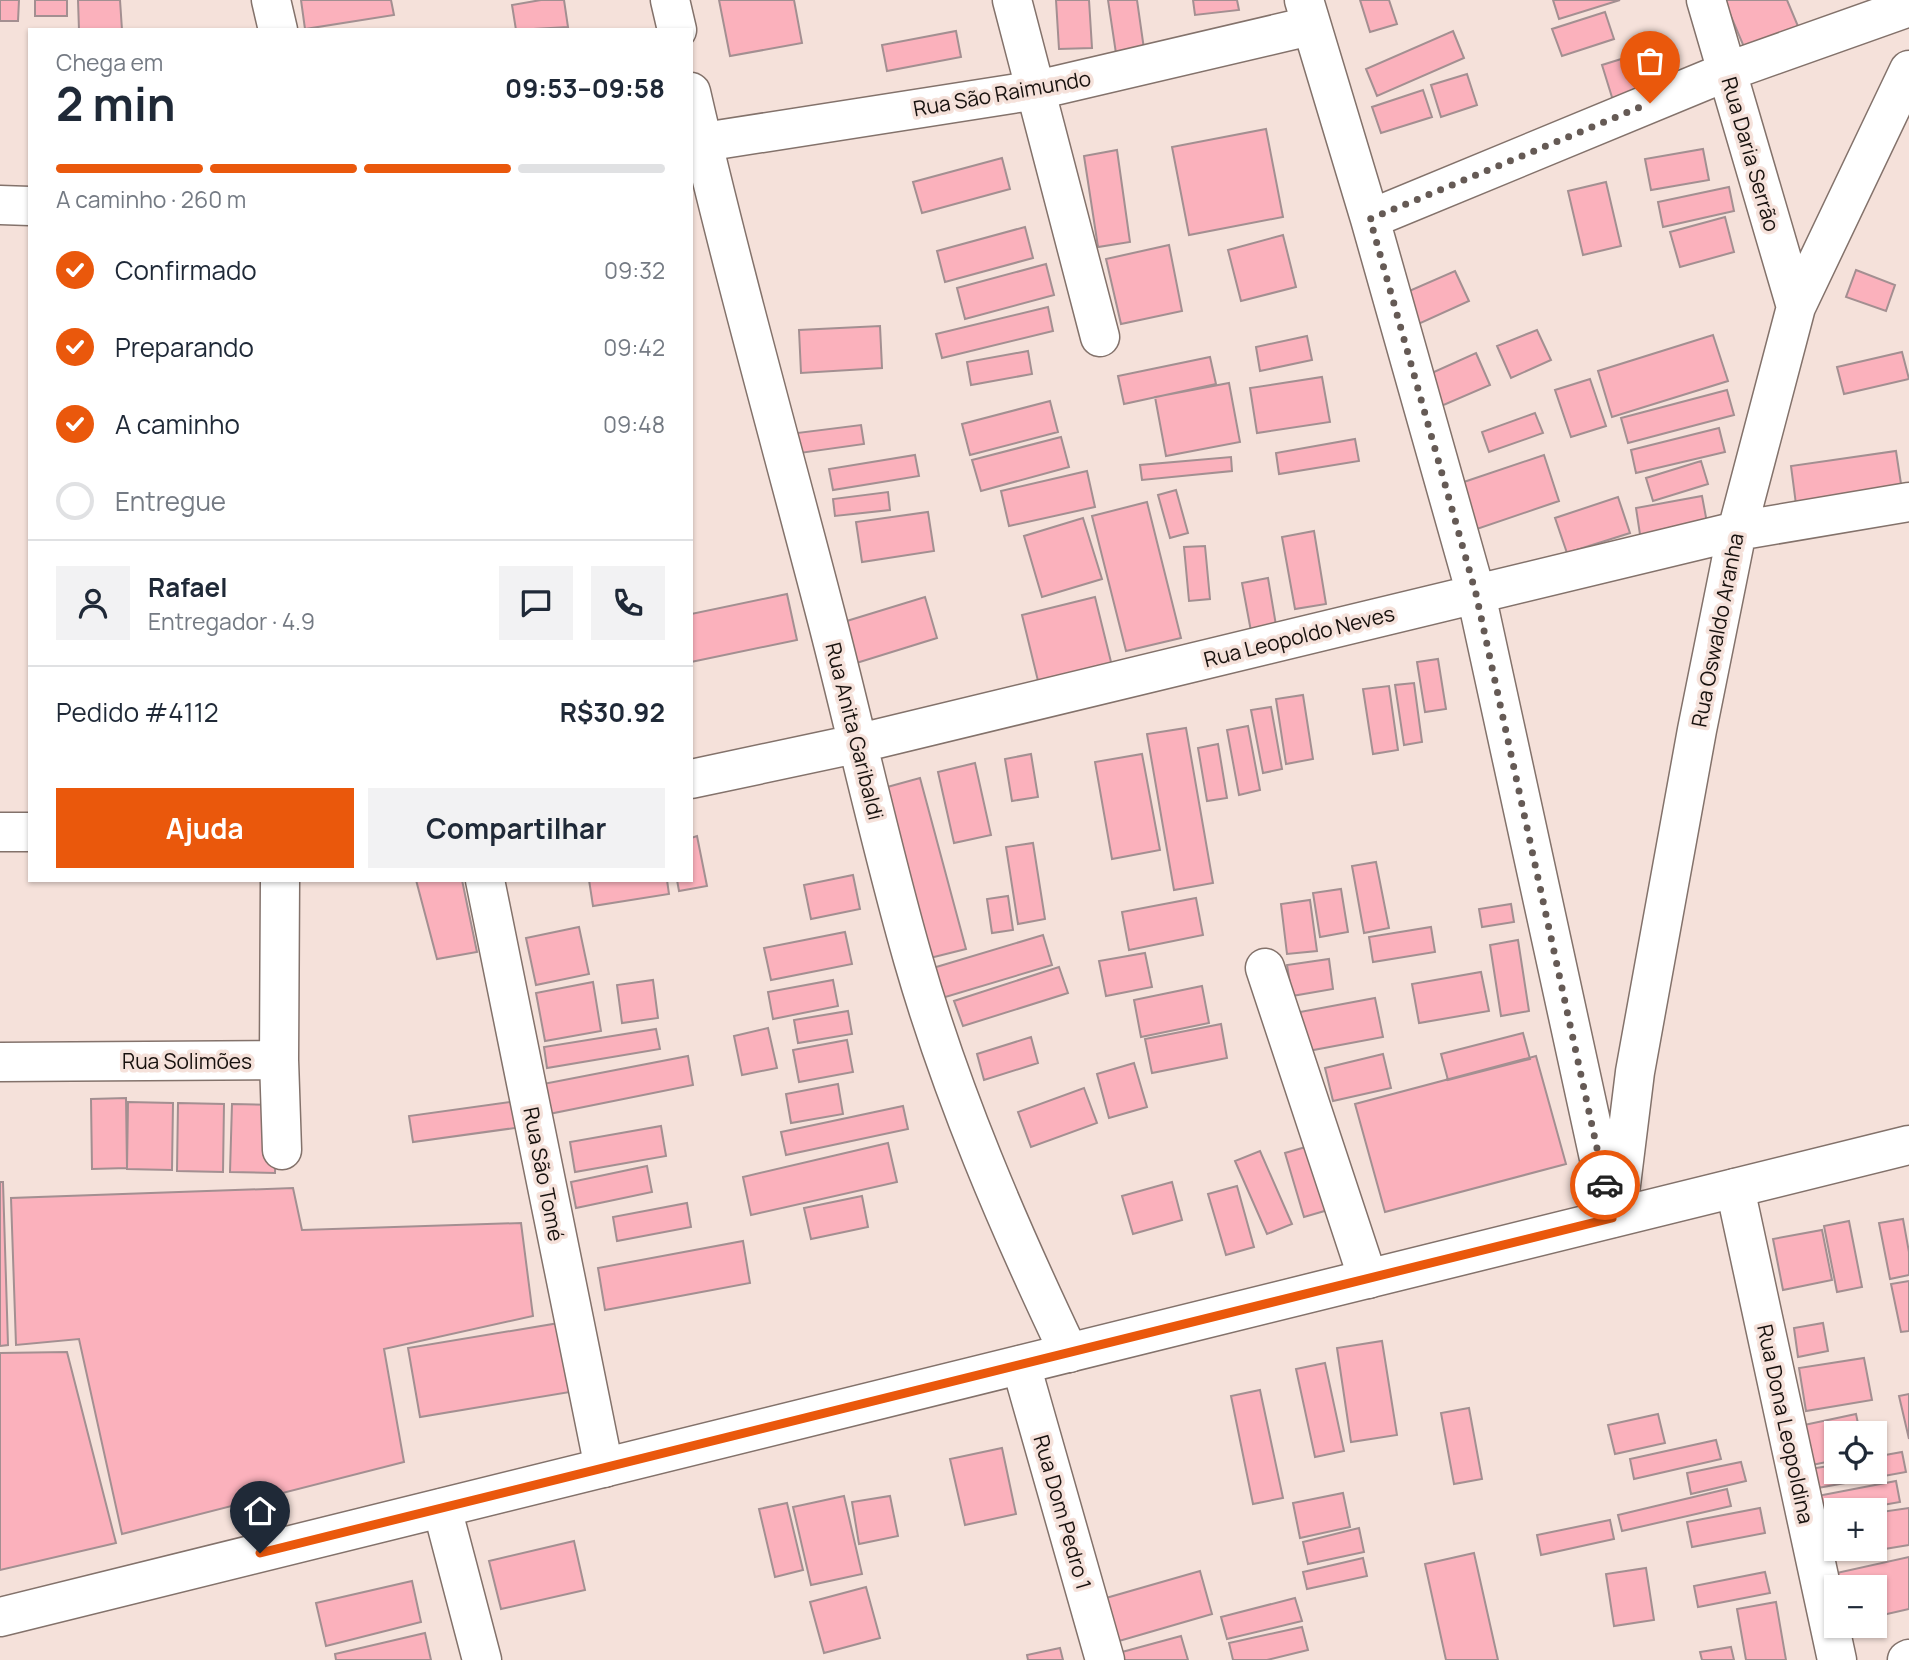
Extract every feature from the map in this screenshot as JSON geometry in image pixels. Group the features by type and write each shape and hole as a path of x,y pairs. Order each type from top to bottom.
{"street":[{"path":"271,0 278,28"},
{"path":"670,0 677,28"},
{"path":"1012,0 1100,337"},
{"name":"Rua Daria Serrão","path":"1706,0 1796,307"},
{"path":"1370,219 1727,72 1909,7"},
{"path":"1307,13 1370,219 1476,594 1615,1217"},
{"name":"Rua São Raimundo","path":"697,143 1037,90 1307,13"},
{"name":"Rua Oswaldo Aranha","path":"1615,1217 1635,1072 1737,531 1796,307 1909,71"},
{"name":"Rua Anita Garibaldi","path":"693,109 697,143 860,743 910,947 943,1054 1013,1234 1069,1353"},
{"path":"0,205 28,206"},
{"name":"Rua Leopoldo Neves","path":"693,779 860,743 1737,531 1909,502"},
{"path":"0,832 28,832"},
{"name":"Rua Solimões","path":"0,1062 279,1060 280,882"},
{"name":"Rua São Tomé","path":"485,882 604,1468"},
{"path":"1265,968 1368,1279"},
{"path":"279,1060 282,1150"},
{"path":"0,1617 1909,1145"},
{"name":"Rua Dona Leopoldina","path":"1735,1188 1836,1660"},
{"name":"Rua Dom Pedro 1","path":"1021,1365 1105,1660"},
{"path":"442,1508 482,1660"}],"building":[{"path":"0,0 19,0 18,21 0,21"},
{"path":"35,0 67,0 67,16 35,16"},
{"path":"78,0 120,0 122,28 79,28"},
{"path":"301,0 391,0 394,15 305,28"},
{"path":"541,0 564,0 568,27 516,28 512,5"},
{"path":"719,0 794,0 802,43 730,56"},
{"path":"1056,0 1089,0 1092,48 1059,49"},
{"path":"1108,0 1137,0 1145,56 1117,60"},
{"path":"1193,0 1237,0 1239,10 1195,15"},
{"path":"1360,0 1389,0 1397,24 1370,32"},
{"path":"1553,0 1620,0 1559,19"},
{"path":"1724,0 1787,0 1800,31 1747,54"},
{"path":"1605,12 1614,39 1562,56 1552,29"},
{"path":"956,31 961,57 887,71 882,45"},
{"path":"1453,31 1464,58 1377,96 1366,69"},
{"path":"1663,46 1676,88 1615,107 1602,65"},
{"path":"1467,74 1477,105 1441,117 1431,85"},
{"path":"1423,90 1432,117 1381,133 1372,107"},
{"path":"1266,129 1283,217 1189,235 1172,147"},
{"path":"1703,149 1709,180 1651,190 1645,159"},
{"path":"1117,150 1130,242 1098,247 1084,156"},
{"path":"1002,158 1010,189 922,213 913,182"},
{"path":"1606,182 1621,246 1583,255 1568,191"},
{"path":"1729,187 1734,211 1663,227 1658,202"},
{"path":"1725,217 1734,252 1680,267 1670,232"},
{"path":"1025,227 1033,258 945,282 937,251"},
{"path":"1283,235 1296,287 1241,301 1228,250"},
{"path":"1169,245 1182,311 1121,324 1106,259"},
{"path":"1046,264 1054,295 965,319 957,288"},
{"path":"1856,270 1895,285 1886,311 1846,297"},
{"path":"1455,271 1469,301 1414,326 1400,295"},
{"path":"1048,307 1053,331 942,358 936,334"},
{"path":"880,326 882,368 801,373 799,330"},
{"path":"1537,330 1551,360 1511,378 1497,346"},
{"path":"1713,335 1728,381 1612,417 1598,371"},
{"path":"1307,336 1312,360 1260,371 1256,347"},
{"path":"1028,351 1032,374 971,385 967,362"},
{"path":"1902,352 1909,379 1844,394 1837,367"},
{"path":"1476,353 1490,385 1439,407 1425,376"},
{"path":"1210,357 1216,384 1124,404 1118,376"},
{"path":"1322,377 1330,422 1257,433 1250,388"},
{"path":"1590,379 1606,426 1571,437 1555,390"},
{"path":"1229,383 1240,442 1166,456 1155,397"},
{"path":"1727,390 1734,415 1628,443 1621,418"},
{"path":"1050,401 1058,432 970,455 962,424"},
{"path":"1535,413 1543,433 1489,452 1482,432"},
{"path":"861,425 864,444 793,454 789,434"},
{"path":"1719,428 1725,452 1636,473 1631,450"},
{"path":"1061,437 1069,467 981,491 972,460"},
{"path":"1355,439 1359,461 1279,474 1276,453"},
{"path":"1896,451 1903,497 1797,512 1791,466"},
{"path":"915,455 919,476 833,490 829,469"},
{"path":"1544,455 1559,501 1471,531 1455,485"},
{"path":"1231,457 1232,471 1142,480 1140,465"},
{"path":"1701,461 1708,484 1653,501 1646,478"},
{"path":"1087,471 1095,507 1009,526 1001,491"},
{"path":"1176,490 1188,533 1170,538 1158,495"},
{"path":"888,492 890,510 835,516 833,499"},
{"path":"1702,496 1708,528 1641,541 1636,508"},
{"path":"1618,497 1630,533 1567,553 1555,518"},
{"path":"1147,502 1181,638 1126,651 1092,516"},
{"path":"928,512 934,551 862,562 856,522"},
{"path":"1083,518 1102,579 1042,597 1024,536"},
{"path":"1314,531 1326,604 1295,609 1282,537"},
{"path":"1205,546 1210,599 1189,601 1184,547"},
{"path":"1268,578 1278,637 1253,642 1242,583"},
{"path":"787,594 797,640 693,662 693,614"},
{"path":"925,597 937,638 850,665 837,624"},
{"path":"1095,597 1112,666 1039,685 1022,615"},
{"path":"1438,659 1446,709 1425,712 1417,662"},
{"path":"1414,683 1422,742 1404,745 1395,685"},
{"path":"1389,686 1398,750 1373,754 1363,689"},
{"path":"1303,695 1313,759 1286,764 1276,699"},
{"path":"1271,707 1282,769 1263,773 1251,710"},
{"path":"1248,726 1260,790 1239,795 1227,730"},
{"path":"1186,728 1213,883 1174,890 1147,734"},
{"path":"1218,744 1227,798 1207,801 1198,748"},
{"path":"1031,754 1038,797 1012,801 1005,759"},
{"path":"1142,754 1160,850 1112,859 1095,762"},
{"path":"975,763 991,835 954,843 938,772"},
{"path":"920,778 966,949 926,959 880,789"},
{"path":"697,836 707,886 679,891 677,882 693,882 693,837"},
{"path":"1033,843 1045,919 1018,924 1006,847"},
{"path":"1376,862 1389,928 1364,933 1352,866"},
{"path":"853,875 860,909 811,919 804,885"},
{"path":"417,882 462,882 477,952 437,959"},
{"path":"589,882 667,882 669,894 593,906"},
{"path":"1341,889 1348,932 1320,937 1313,893"},
{"path":"1008,896 1013,930 992,933 987,899"},
{"path":"1196,898 1203,935 1129,950 1122,912"},
{"path":"1310,900 1317,951 1287,954 1281,904"},
{"path":"1511,904 1514,922 1482,927 1479,909"},
{"path":"579,927 589,974 536,985 526,938"},
{"path":"1431,927 1435,952 1373,962 1369,937"},
{"path":"845,932 852,964 771,980 764,948"},
{"path":"1043,935 1052,965 942,998 933,968"},
{"path":"1518,940 1529,1011 1501,1016 1490,945"},
{"path":"1145,953 1152,987 1106,996 1099,961"},
{"path":"1329,959 1333,989 1292,996 1287,965"},
{"path":"1059,967 1068,993 963,1026 954,1001"},
{"path":"1481,972 1489,1011 1419,1023 1412,984"},
{"path":"653,980 658,1018 622,1023 617,985"},
{"path":"833,980 838,1006 773,1019 768,992"},
{"path":"593,982 601,1031 545,1041 536,993"},
{"path":"1202,986 1209,1023 1141,1037 1134,1000"},
{"path":"1375,998 1383,1037 1308,1051 1300,1012"},
{"path":"848,1011 852,1034 798,1043 794,1020"},
{"path":"1221,1024 1227,1058 1152,1073 1145,1039"},
{"path":"768,1028 777,1068 742,1075 734,1036"},
{"path":"656,1029 660,1049 547,1068 544,1047"},
{"path":"1523,1033 1530,1059 1448,1080 1441,1054"},
{"path":"1031,1037 1038,1063 984,1080 977,1054"},
{"path":"847,1040 853,1072 799,1082 793,1050"},
{"path":"1383,1054 1391,1088 1333,1101 1325,1068"},
{"path":"688,1056 693,1085 544,1115 538,1085"},
{"path":"1536,1056 1566,1164 1385,1212 1355,1104"},
{"path":"1134,1063 1147,1107 1109,1118 1097,1074"},
{"path":"838,1084 843,1114 791,1123 786,1094"},
{"path":"1084,1088 1097,1123 1031,1147 1018,1112"},
{"path":"126,1098 127,1168 92,1169 91,1099"},
{"path":"525,1100 529,1126 413,1142 409,1116"},
{"path":"128,1102 173,1103 172,1170 127,1169"},
{"path":"178,1103 224,1104 223,1172 177,1171"},
{"path":"232,1104 277,1105 275,1173 230,1172"},
{"path":"903,1106 908,1129 786,1155 781,1132"},
{"path":"661,1126 666,1156 575,1172 570,1142"},
{"path":"888,1143 897,1182 751,1215 743,1177"},
{"path":"1309,1146 1328,1210 1304,1217 1285,1153"},
{"path":"1260,1151 1292,1224 1267,1234 1235,1161"},
{"path":"647,1166 652,1192 576,1208 571,1182"},
{"path":"0,1182 3,1182 8,1345 0,1346"},
{"path":"1172,1182 1182,1220 1133,1234 1122,1196"},
{"path":"1237,1186 1254,1247 1226,1255 1208,1194"},
{"path":"293,1188 302,1230 521,1223 533,1316 384,1349 404,1462 122,1534 79,1339 16,1345 11,1198"},
{"path":"862,1196 868,1227 811,1239 804,1208"},
{"path":"687,1203 691,1227 617,1241 613,1217"},
{"path":"1903,1219 1909,1252 1909,1275 1890,1279 1879,1223"},
{"path":"1849,1221 1862,1287 1837,1292 1824,1226"},
{"path":"1822,1230 1832,1280 1783,1290 1773,1239"},
{"path":"743,1241 750,1283 605,1310 598,1268"},
{"path":"1909,1281 1909,1331 1901,1332 1891,1284"},
{"path":"565,1322 576,1391 420,1417 408,1348"},
{"path":"1823,1323 1828,1351 1798,1357 1794,1328"},
{"path":"1382,1341 1397,1435 1351,1442 1337,1348"},
{"path":"67,1352 116,1543 0,1570 0,1353"},
{"path":"1864,1358 1872,1400 1806,1411 1799,1368"},
{"path":"1325,1363 1344,1451 1315,1457 1296,1369"},
{"path":"1260,1390 1283,1498 1253,1504 1231,1396"},
{"path":"1909,1394 1909,1439 1899,1396"},
{"path":"1469,1408 1482,1479 1454,1484 1441,1413"},
{"path":"1658,1414 1665,1443 1615,1454 1608,1425"},
{"path":"1856,1414 1857,1421 1824,1421 1824,1463 1798,1468 1790,1428"},
{"path":"1716,1440 1721,1459 1634,1479 1630,1459"},
{"path":"1002,1448 1016,1514 965,1525 950,1459"},
{"path":"1902,1452 1906,1472 1887,1475 1887,1455"},
{"path":"1741,1462 1746,1481 1691,1494 1687,1473"},
{"path":"1824,1467 1824,1484 1840,1484 1812,1489 1809,1469"},
{"path":"1896,1481 1900,1502 1887,1504 1887,1498 1824,1498 1824,1516 1811,1518 1807,1498"},
{"path":"1727,1489 1731,1506 1622,1531 1618,1515"},
{"path":"1343,1493 1350,1527 1300,1538 1293,1503"},
{"path":"844,1496 862,1574 811,1585 793,1507"},
{"path":"890,1496 898,1536 859,1544 852,1502"},
{"path":"787,1503 803,1570 775,1577 759,1509"},
{"path":"1760,1508 1765,1533 1692,1547 1687,1522"},
{"path":"1909,1508 1909,1545 1887,1549 1887,1511"},
{"path":"1610,1520 1614,1539 1541,1555 1537,1535"},
{"path":"1359,1528 1364,1552 1308,1564 1303,1542"},
{"path":"574,1541 585,1590 501,1609 489,1561"},
{"path":"1474,1553 1498,1660 1446,1660 1425,1564"},
{"path":"1909,1557 1909,1609 1887,1614 1887,1575 1828,1575"},
{"path":"1363,1558 1367,1576 1307,1589 1303,1572"},
{"path":"1646,1568 1654,1620 1614,1626 1606,1574"},
{"path":"1200,1571 1212,1614 1119,1641 1106,1598"},
{"path":"1765,1572 1770,1593 1698,1607 1694,1586"},
{"path":"412,1581 421,1622 326,1646 316,1603"},
{"path":"866,1587 880,1638 824,1653 810,1602"},
{"path":"1295,1598 1302,1621 1227,1639 1221,1617"},
{"path":"1776,1602 1786,1660 1746,1660 1737,1609"},
{"path":"1302,1627 1308,1650 1267,1660 1233,1660 1229,1643"},
{"path":"425,1633 431,1660 336,1660 335,1654"},
{"path":"1181,1636 1188,1660 1124,1660 1122,1652"},
{"path":"1731,1647 1734,1660 1702,1660 1700,1652"},
{"path":"1060,1648 1063,1660 1028,1660 1027,1655"}],"way so far":[{"path":"1605,1185 1476,594 1370,219 1650,103"}],"route":[{"path":"260,1553 1612,1218 1605,1185"}]}
